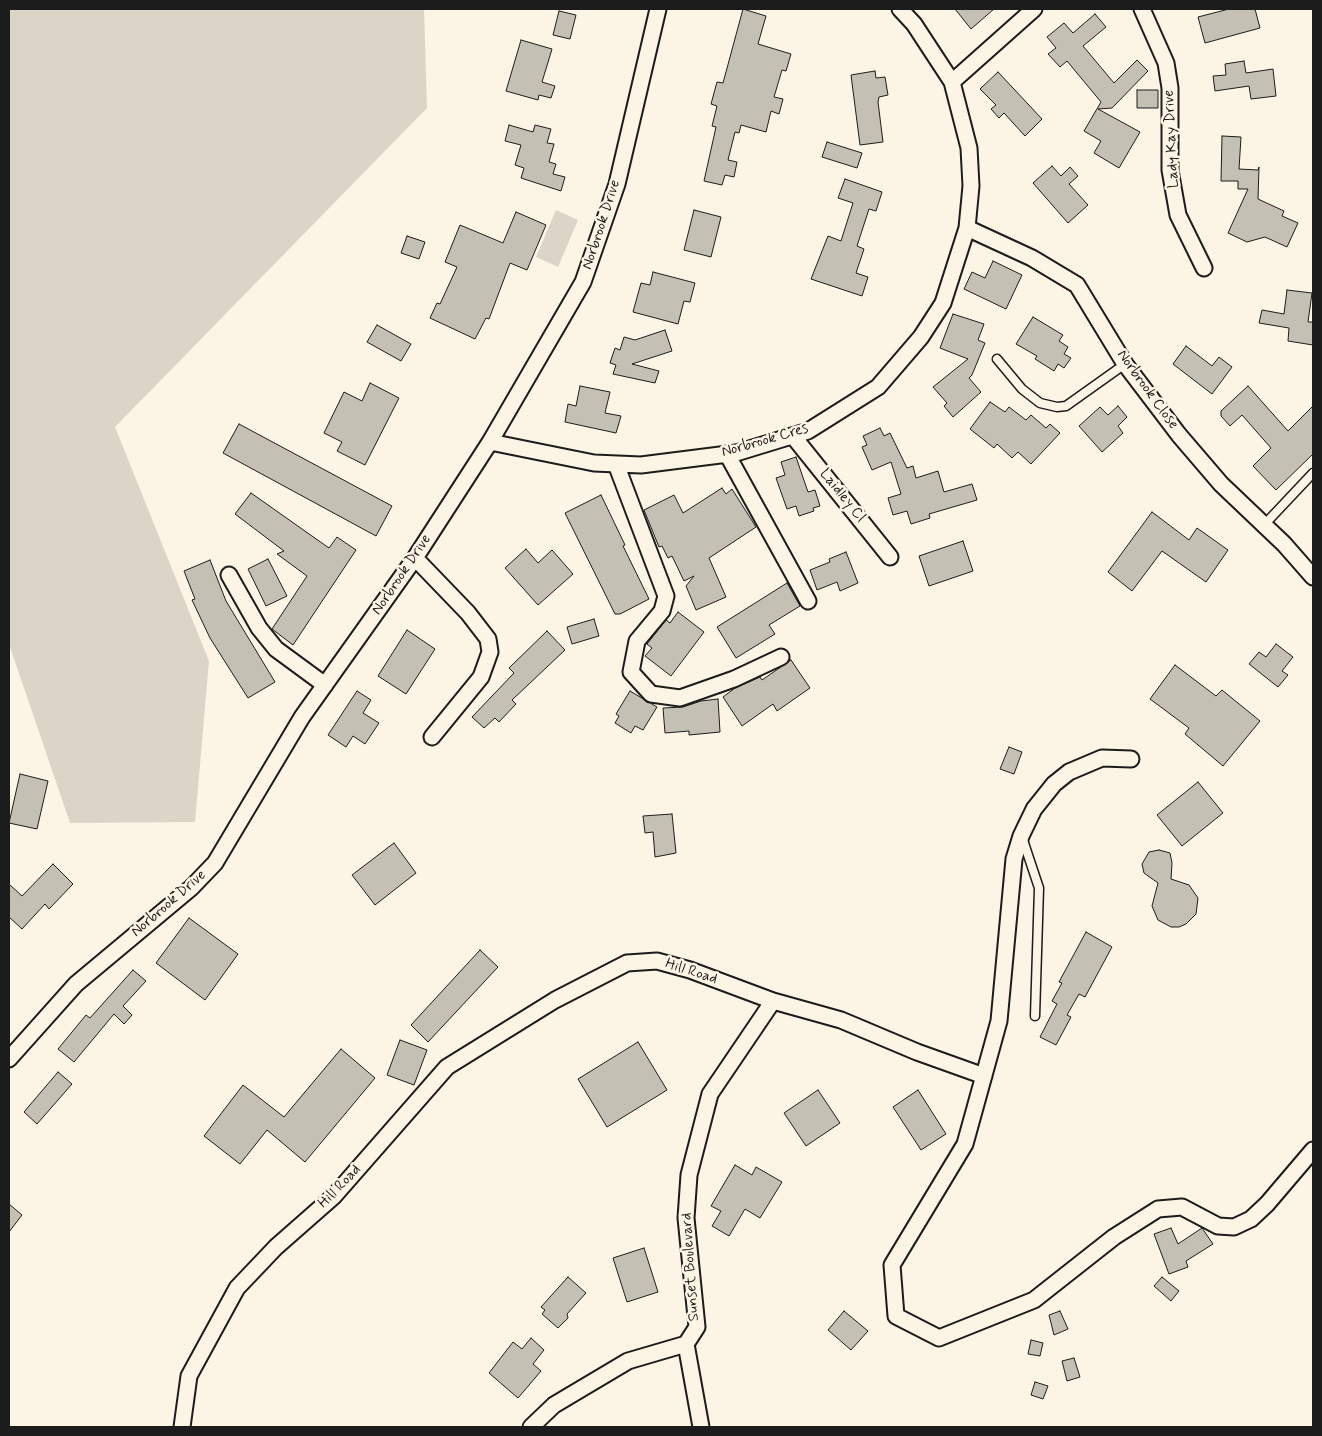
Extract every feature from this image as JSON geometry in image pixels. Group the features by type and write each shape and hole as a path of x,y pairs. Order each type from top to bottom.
{"street":[{"name":"Norbrook Drive","path":"9,1059 76,984 191,888 215,863 302,717 415,558 490,442 586,273 617,184 658,9"},
{"name":"Norbrook Cres","path":"490,442 546,455 616,464 641,465 727,454 808,432 878,387 922,336 943,303 967,228 971,186 968,148 952,82 914,24 900,9"},
{"path":"952,82 1034,9"},
{"name":"Lady Kay Drive","path":"1142,9 1166,63 1170,88 1170,170 1178,215 1204,268"},
{"name":"Norbrook Close","path":"967,228 1032,258 1077,285 1126,364 1179,434 1221,484 1284,544 1313,578"},
{"name":"Laidley Cl","path":"793,436 890,557"},
{"path":"727,454 808,601"},
{"path":"616,464 666,596 662,611 637,642 631,672 651,694 680,698 734,679 781,658"},
{"path":"415,558 468,613 488,639 490,652 481,677 432,737"},
{"path":"229,575 259,628 276,649 325,686"},
{"path":"1131,759 1102,758 1069,772 1054,784 1034,809 1021,836 1014,859 999,1021 965,1144 892,1265 896,1316 939,1338 1034,1300 1114,1238 1158,1209 1182,1207 1218,1226 1234,1227 1251,1219 1313,1150"},
{"name":"Hill Road","path":"182,1427 188,1376 237,1288 276,1247 334,1196 447,1067 555,1000 626,963 657,961 690,970 773,1001 841,1020 916,1052 984,1076"},
{"name":"Sunset Boulevard","path":"531,1427 554,1405 628,1361 686,1344 696,1327 686,1218 689,1175 696,1144 710,1094 773,1001"},
{"path":"686,1344 701,1427"}],"lane":[{"path":"996,359 1022,389 1040,403 1057,407 1066,406 1126,364"},
{"path":"1264,525 1313,473"},
{"path":"1021,836 1039,888 1035,1016"}],"shaded area":[{"path":"9,9 424,9 427,108 115,427 209,661 195,822 70,823 9,644"},
{"path":"556,210 578,220 558,267 536,257"}],"building":[{"path":"743,9 766,16 758,44 791,54 786,71 782,70 774,97 783,99 779,114 771,111 766,132 741,125 739,133 735,132 728,160 737,162 734,177 725,175 722,185 704,181 716,127 712,126 717,106 711,104 717,82 723,83"},
{"path":"955,9 994,9 971,29"},
{"path":"1229,9 1255,9 1260,28 1205,43 1198,17"},
{"path":"559,11 576,15 570,39 553,35"},
{"path":"1095,14 1106,27 1083,46 1114,83 1137,60 1148,71 1112,108 1098,109 1140,132 1119,168 1094,153 1101,141 1084,131 1101,102 1067,61 1060,67 1048,54 1056,48 1047,37 1064,23 1073,33"},
{"path":"521,40 552,49 542,82 555,86 551,98 539,95 538,100 506,91"},
{"path":"1244,61 1246,73 1273,69 1276,96 1251,99 1249,86 1215,91 1213,76 1226,75 1225,64"},
{"path":"875,71 876,78 885,77 888,95 879,97 878,102 883,142 860,145 851,75"},
{"path":"998,72 1042,119 1025,136 1004,113 999,118 991,109 996,105 980,89"},
{"path":"1137,90 1158,90 1158,108 1137,108"},
{"path":"509,125 533,132 535,125 551,129 547,143 554,144 549,162 556,164 553,174 565,177 561,191 521,178 524,168 515,165 521,145 505,141"},
{"path":"1222,136 1241,137 1239,169 1258,170 1259,167 1258,199 1284,211 1282,216 1298,223 1287,247 1265,237 1247,242 1228,233 1248,189 1238,189 1238,181 1221,181"},
{"path":"827,142 862,153 857,168 822,157"},
{"path":"1052,166 1061,176 1070,167 1078,176 1069,184 1088,205 1068,223 1033,183"},
{"path":"845,179 882,192 876,211 869,209 857,246 864,249 856,273 868,277 862,296 811,279 828,236 841,241 853,203 838,198"},
{"path":"694,210 721,217 711,257 684,250"},
{"path":"516,212 546,225 527,270 510,263 489,319 486,318 475,339 430,318 437,303 440,304 457,267 445,262 460,225 503,243"},
{"path":"407,236 425,242 419,259 401,253"},
{"path":"993,261 1022,275 1006,309 964,289 972,272 985,278"},
{"path":"653,272 695,283 690,302 684,301 678,324 633,312 641,283 650,285"},
{"path":"1287,290 1312,293 1308,322 1313,322 1313,345 1288,341 1289,328 1259,323 1262,310 1284,314"},
{"path":"953,314 984,324 978,340 985,343 969,378 981,392 953,417 944,406 947,403 933,387 968,359 940,348"},
{"path":"1033,317 1063,335 1059,341 1068,347 1064,354 1071,358 1064,368 1058,364 1054,371 1035,359 1037,356 1016,344"},
{"path":"377,325 411,344 401,361 367,342"},
{"path":"665,330 672,351 632,364 659,371 655,383 613,374 616,365 610,363 615,348 620,350 624,337 635,340"},
{"path":"1186,346 1212,366 1219,357 1232,367 1212,394 1173,364"},
{"path":"370,383 399,398 365,465 337,451 342,442 324,433 344,392 362,401"},
{"path":"580,386 610,392 605,413 621,416 616,433 565,422 568,404 576,406"},
{"path":"1248,386 1288,431 1313,406 1313,454 1276,490 1253,466 1271,448 1242,415 1230,426 1221,416 1221,411"},
{"path":"990,402 1005,412 1009,407 1026,420 1031,415 1046,428 1050,424 1060,433 1031,464 1018,452 1012,458 997,444 994,448 970,429"},
{"path":"1118,406 1127,417 1118,426 1123,433 1102,452 1079,426 1100,407 1108,415"},
{"path":"239,424 392,506 376,536 223,453"},
{"path":"880,428 884,436 890,433 907,468 913,466 916,478 938,471 944,492 972,484 977,500 929,514 930,518 911,524 907,511 893,515 888,498 901,494 891,462 872,470 862,447 867,445 863,436"},
{"path":"796,457 808,492 815,490 820,506 813,508 814,511 799,516 796,506 787,509 776,478 785,475 781,462"},
{"path":"722,488 726,494 732,489 756,527 709,558 726,597 696,610 686,586 694,576 684,581 672,556 668,558 662,546 659,547 644,510 674,495 683,513"},
{"path":"251,493 329,548 337,537 356,550 293,645 272,629 307,576 277,554 284,551 235,514"},
{"path":"601,495 649,599 620,614 615,614 565,513"},
{"path":"1152,512 1189,540 1197,528 1228,550 1206,582 1162,551 1132,591 1108,572"},
{"path":"963,541 973,571 929,586 919,556"},
{"path":"526,549 538,563 552,550 573,574 538,605 505,568"},
{"path":"846,552 858,583 840,591 837,582 817,590 810,570 830,562 829,559"},
{"path":"268,559 287,596 266,606 248,569"},
{"path":"210,560 226,601 275,682 248,698 210,638 192,600 195,599 184,571"},
{"path":"787,583 800,606 769,625 775,634 736,658 717,627"},
{"path":"678,612 704,632 671,676 645,656 652,648 647,644 666,620 670,623"},
{"path":"594,619 599,636 572,644 567,627"},
{"path":"407,630 435,649 406,694 378,676"},
{"path":"547,631 565,650 512,700 516,704 499,722 495,718 484,728 472,717 514,673 509,668"},
{"path":"1276,644 1293,657 1282,671 1288,675 1278,687 1249,664 1259,652 1266,657"},
{"path":"791,660 810,688 777,711 773,704 742,726 723,697 735,688 760,677 762,680"},
{"path":"1175,665 1216,696 1222,690 1260,721 1223,766 1185,734 1189,728 1150,699"},
{"path":"357,691 371,700 363,713 379,723 365,744 353,736 346,747 328,735"},
{"path":"630,691 657,707 643,730 635,726 631,733 615,723 619,716 616,714"},
{"path":"718,699 720,732 689,735 689,731 665,733 663,708 683,707 701,701"},
{"path":"1009,747 1022,752 1014,774 1000,769"},
{"path":"20,774 48,781 37,829 9,823"},
{"path":"1198,782 1223,813 1182,846 1157,815"},
{"path":"672,814 676,853 655,857 653,832 645,833 643,816"},
{"path":"394,843 416,873 375,905 352,875"},
{"path":"1159,850 1170,853 1172,863 1171,879 1189,885 1198,898 1196,914 1186,924 1179,927 1171,927 1158,920 1152,906 1158,883 1144,873 1142,864 1149,852"},
{"path":"53,864 73,884 49,909 45,904 22,929 9,917 9,884 22,896"},
{"path":"189,918 238,954 205,1000 156,963"},
{"path":"1086,932 1112,947 1085,997 1079,994 1067,1015 1071,1017 1056,1045 1040,1037 1057,1004 1052,1001 1062,983 1059,982"},
{"path":"480,950 498,967 428,1042 411,1025"},
{"path":"133,970 146,981 123,1006 132,1015 124,1024 114,1014 74,1062 58,1049 86,1015 90,1018"},
{"path":"400,1040 427,1050 414,1085 387,1075"},
{"path":"638,1042 667,1090 607,1127 578,1079"},
{"path":"341,1049 375,1078 305,1162 267,1130 240,1164 204,1136 243,1085 284,1117"},
{"path":"58,1072 72,1084 37,1124 24,1112"},
{"path":"818,1090 840,1123 806,1146 784,1113"},
{"path":"918,1090 946,1134 921,1150 893,1107"},
{"path":"735,1165 752,1175 756,1167 782,1182 760,1218 745,1209 729,1236 712,1226 721,1211 711,1206"},
{"path":"9,1204 22,1215 9,1232"},
{"path":"1171,1228 1178,1244 1202,1228 1213,1244 1186,1261 1188,1267 1169,1274 1154,1234"},
{"path":"644,1248 658,1292 627,1302 613,1258"},
{"path":"568,1277 586,1293 567,1314 568,1318 558,1328 542,1314 545,1310 541,1307"},
{"path":"1162,1277 1179,1291 1171,1301 1154,1286"},
{"path":"844,1311 868,1331 851,1350 828,1330"},
{"path":"1060,1311 1068,1329 1054,1335 1049,1315"},
{"path":"531,1338 544,1350 533,1364 541,1371 518,1398 489,1373 513,1342 522,1349"},
{"path":"1031,1340 1043,1343 1040,1356 1028,1354"},
{"path":"1074,1358 1080,1377 1067,1381 1062,1361"},
{"path":"1035,1382 1048,1386 1043,1399 1031,1395"}]}
